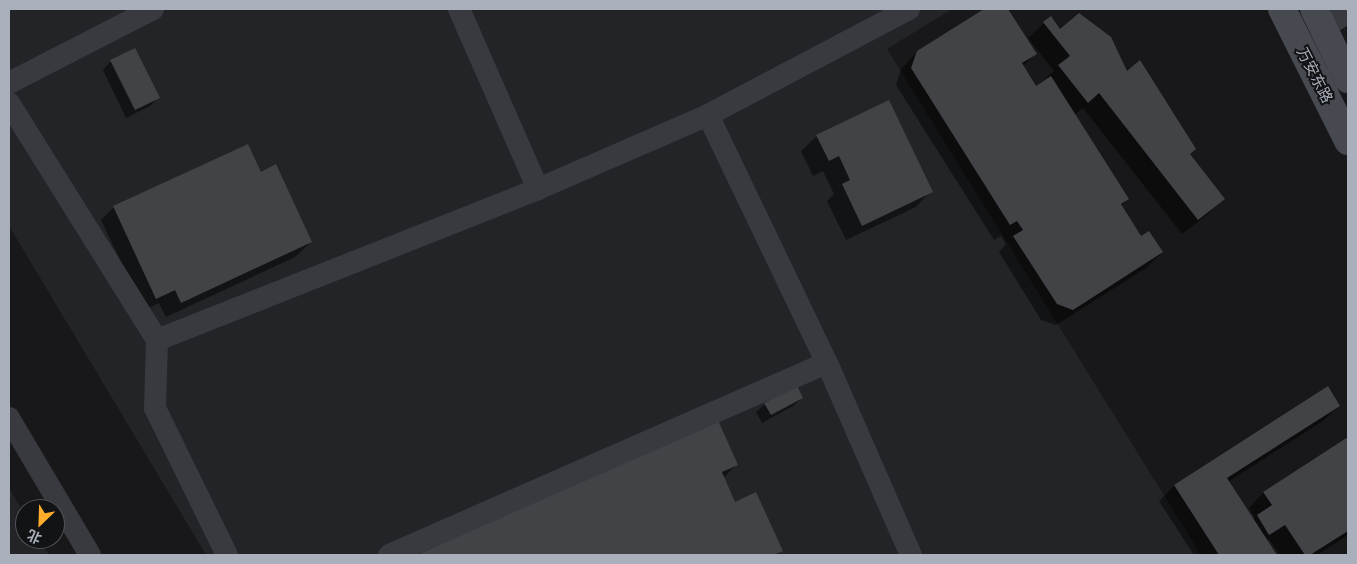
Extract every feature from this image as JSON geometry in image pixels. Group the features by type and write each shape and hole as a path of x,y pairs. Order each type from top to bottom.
{"main road":[{"name":"万安东路","path":"1282,9 1348,141"},
{"name":"万安东路","path":"1318,19 1348,78"}],"street":[{"path":"9,83 154,9"},
{"path":"459,9 538,189"},
{"path":"157,340 538,189 708,115 909,9"},
{"path":"1318,19 1348,12"},
{"path":"9,103 157,340 155,408 227,555"},
{"path":"708,115 827,363 911,555"},
{"path":"389,555 827,363"},
{"path":"9,418 90,555"}],"shaded area":[{"path":"9,9 952,9 887,49 1201,555 206,555 9,226"},
{"path":"9,488 16,499 15,549 45,549 49,555 9,555"}],"building":[{"path":"984,9 1008,9 1037,54 1022,63 1036,86 1051,76 1129,199 1121,204 1141,236 1149,231 1163,252 1073,310 1057,304 1013,236 1023,230 1017,221 1010,225 911,68 917,51"},
{"path":"1079,13 1111,37 1127,71 1140,60 1196,149 1190,154 1225,199 1198,220 1099,93 1088,103 1058,65 1070,56 1043,22 1051,16 1060,29"},
{"path":"135,48 160,98 135,110 110,60"},
{"path":"889,100 933,192 862,226 842,184 850,180 839,156 829,161 816,135"},
{"path":"248,144 261,172 276,164 312,242 181,303 175,290 156,299 113,206"},
{"path":"797,386 803,398 771,415 764,403"},
{"path":"1328,386 1340,406 1227,478 1277,555 1219,555 1174,485"},
{"path":"717,418 738,465 722,472 735,502 756,492 783,551 774,555 417,555"},
{"path":"1348,437 1348,531 1310,555 1305,555 1285,525 1269,535 1257,515 1272,505 1263,492"}]}
